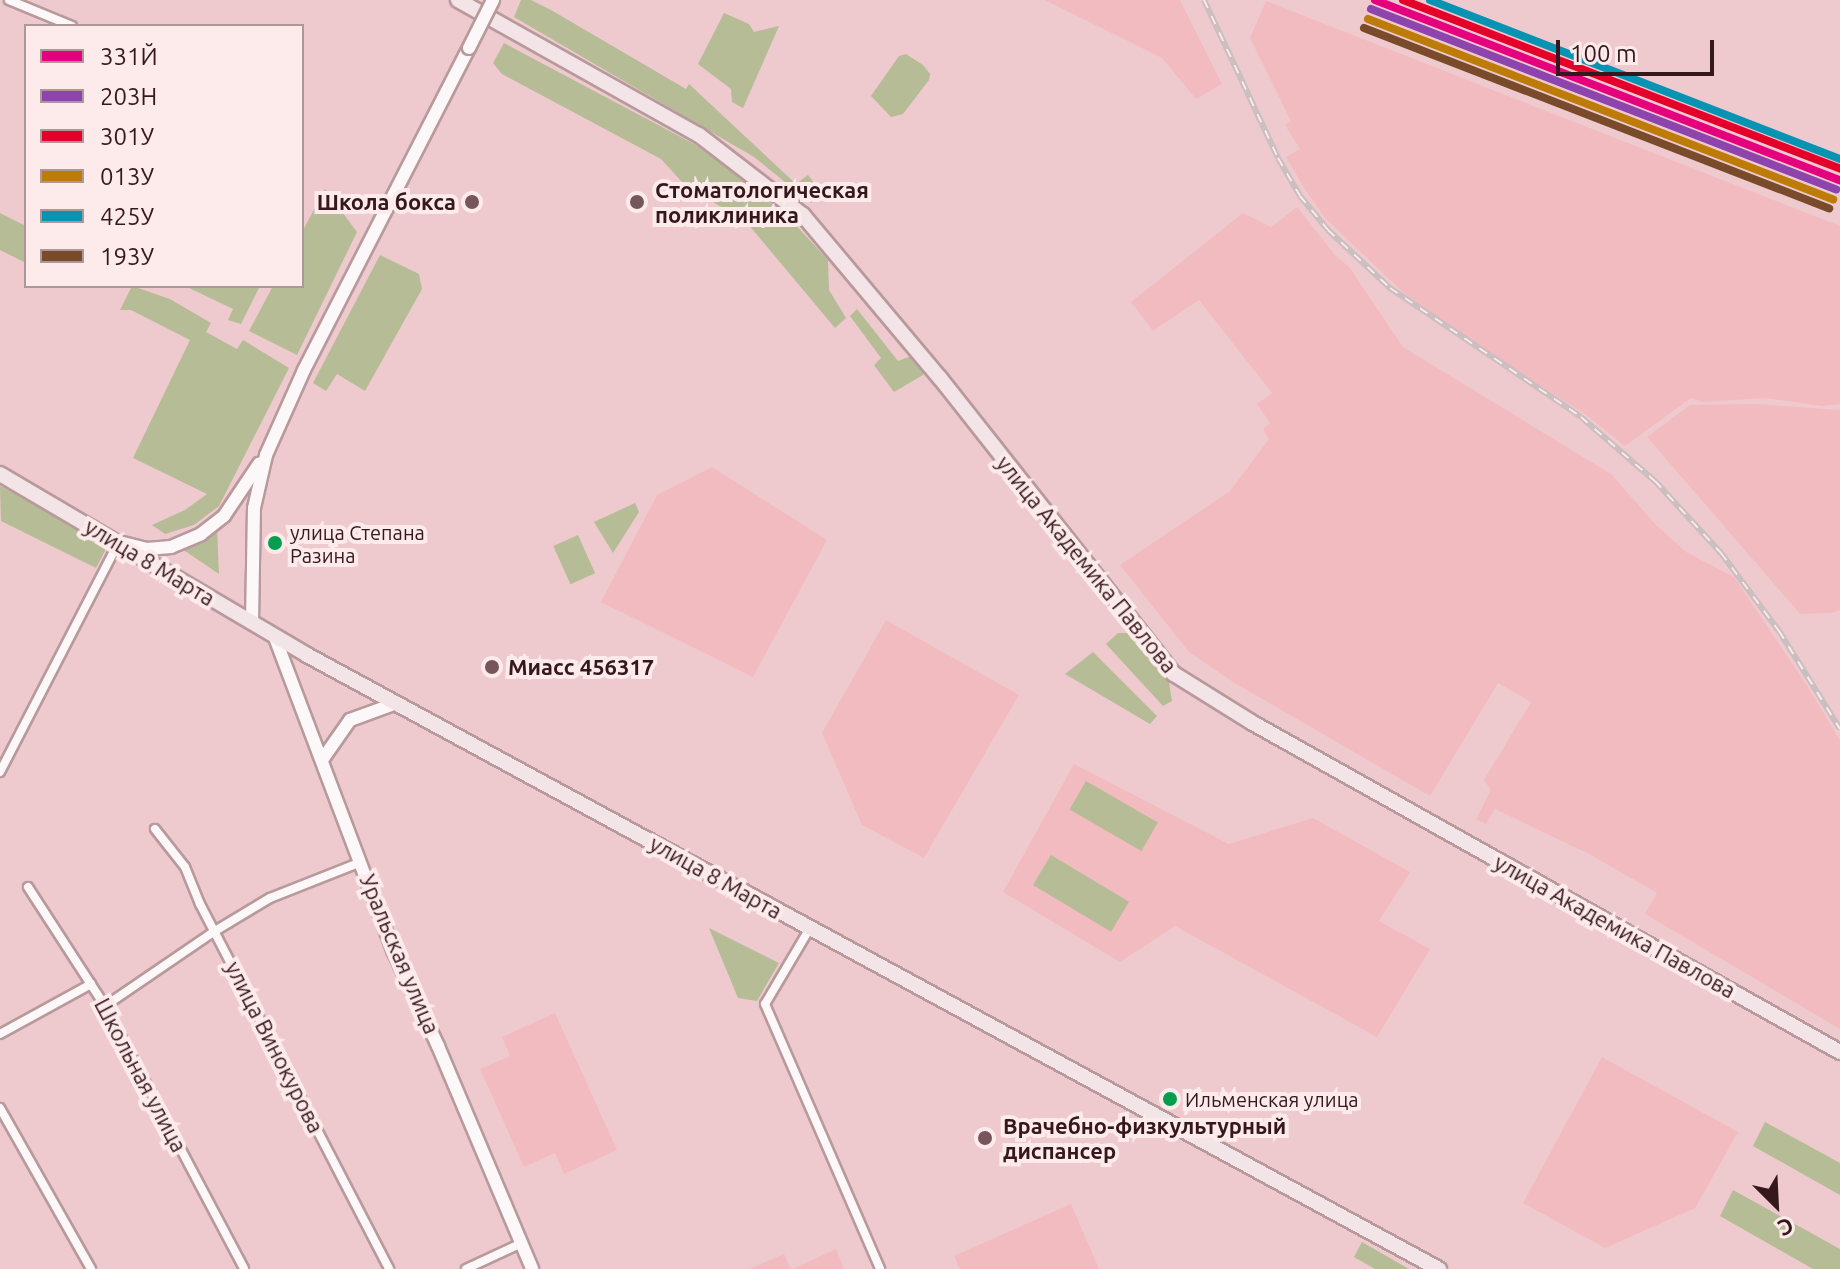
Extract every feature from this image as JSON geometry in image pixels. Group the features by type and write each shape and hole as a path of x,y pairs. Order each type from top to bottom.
{"main road":[{"name":"улица Академика Павлова","path":"458,0 699,135 803,215 921,355 1174,674 1251,722 1840,1052"},
{"path":"119,542 147,549 171,547 201,534 224,516 266,455 304,370 493,0"},
{"path":"252,622 254,508 266,455"},
{"name":"улица 8 Марта","path":"0,474 274,635 397,703 1439,1269"},
{"name":"Уральская улица","path":"274,635 394,952 532,1269"},
{"path":"322,760 350,720 397,703"}],"street":[{"path":"9,0 67,24"},
{"path":"1,768 119,542"},
{"name":"улица Винокурова","path":"155,829 185,867 389,1269"},
{"path":"105,1006 215,931 270,898 361,862"},
{"name":"Школьная улица","path":"28,887 105,1006 244,1269"},
{"path":"810,928 765,1004 880,1269"},
{"path":"0,1034 91,984"},
{"path":"0,1108 91,1269"},
{"path":"466,1269 522,1243"}],"shaded area":[{"path":"1045,0 1180,0 1222,84 1196,99 1162,58"},
{"path":"1266,1 1840,226 1840,404 1823,406 1765,398 1703,402 1691,398 1625,446 1585,414 1478,347 1405,294 1325,218 1306,191 1286,157 1300,149 1285,125 1291,121 1250,38"},
{"path":"1297,207 1335,255 1350,268 1403,347 1611,474 1656,525 1686,552 1734,577 1806,684 1840,740 1840,1029 1645,914 1657,893 1589,854 1495,809 1486,824 1476,819 1491,790 1484,780 1531,702 1498,683 1430,796 1233,682 1189,652 1120,565 1230,491 1269,439 1263,429 1270,423 1257,404 1272,393 1199,300 1153,331 1131,302 1243,213 1271,227"},
{"path":"1755,404 1840,410 1840,610 1800,614 1647,437 1690,405"},
{"path":"712,467 827,540 753,677 601,602 657,495"},
{"path":"886,620 1019,695 924,858 862,825 822,733"},
{"path":"1074,764 1229,844 1313,818 1410,872 1379,921 1430,949 1377,1037 1175,926 1120,962 1003,892"},
{"path":"555,1013 617,1150 564,1174 555,1153 524,1167 480,1069 510,1056 502,1037"},
{"path":"1602,1057 1738,1132 1695,1208 1605,1248 1523,1203"},
{"path":"1071,1204 1099,1269 960,1269 954,1256"},
{"path":"836,1249 844,1269 793,1269"},
{"path":"784,1254 791,1269 749,1269"}],"green space":[{"path":"521,0 531,0 551,10 686,89 689,84 796,184 808,175 821,192 811,203 754,157 514,17"},
{"path":"724,13 749,24 754,32 779,26 743,108 732,102 731,89 698,64"},
{"path":"504,43 694,144 740,177 793,222 828,260 829,290 846,318 835,328 748,224 683,183 661,159 502,74 493,63"},
{"path":"906,54 923,65 930,74 929,80 903,114 891,117 871,96 899,56"},
{"path":"325,189 357,232 297,355 249,331 272,288 304,288 304,228"},
{"path":"0,213 24,225 24,262 0,250"},
{"path":"380,255 419,274 422,289 365,391 337,374 326,391 313,383"},
{"path":"131,288 170,299 211,323 206,332 237,349 243,340 289,368 219,506 194,525 165,534 152,525 185,510 207,494 133,458 190,340 131,310 120,310"},
{"path":"189,288 259,288 241,324 228,320 233,309"},
{"path":"857,309 898,361 914,355 924,367 923,375 894,392 874,365 881,358 850,316"},
{"path":"0,486 99,535 106,549 96,568 1,521"},
{"path":"635,503 639,512 613,553 594,522"},
{"path":"217,528 219,574 182,549 207,539"},
{"path":"578,535 595,573 570,584 553,546"},
{"path":"1118,633 1127,633 1169,682 1172,701 1163,706 1106,644"},
{"path":"1093,652 1157,716 1150,724 1065,674"},
{"path":"1086,781 1158,822 1141,851 1070,810"},
{"path":"1051,855 1129,902 1111,932 1033,885"},
{"path":"709,928 779,963 757,1001 738,998"},
{"path":"1765,1122 1840,1163 1840,1195 1753,1146"},
{"path":"1733,1190 1840,1249 1840,1269 1813,1269 1720,1216"},
{"path":"1362,1242 1409,1269 1375,1269 1354,1257"}],"railway":[{"path":"1204,0 1278,158 1300,196 1328,230 1390,288 1581,417 1655,481 1721,553 1779,631 1840,729"}],"transit line":[{"name":"331Й","path":"1375,0 1840,180"},
{"name":"301У","path":"1403,0 1840,169"},
{"name":"425У","path":"1430,0 1840,159"},
{"name":"203Н","path":"1371,9 1836,189"},
{"name":"013У","path":"1368,19 1833,199"},
{"name":"193У","path":"1364,28 1829,208"}],"place":[{"name":"Школа бокса","path":"472,202"},
{"name":"Стоматологическая поликлиника","path":"637,202"},
{"name":"улица Степана Разина","path":"275,543"},
{"name":"Миасс 456317","path":"492,667"},
{"name":"Ильменская улица","path":"1170,1099"},
{"name":"Врачебно-физкультурный диспансер","path":"985,1138"}]}
